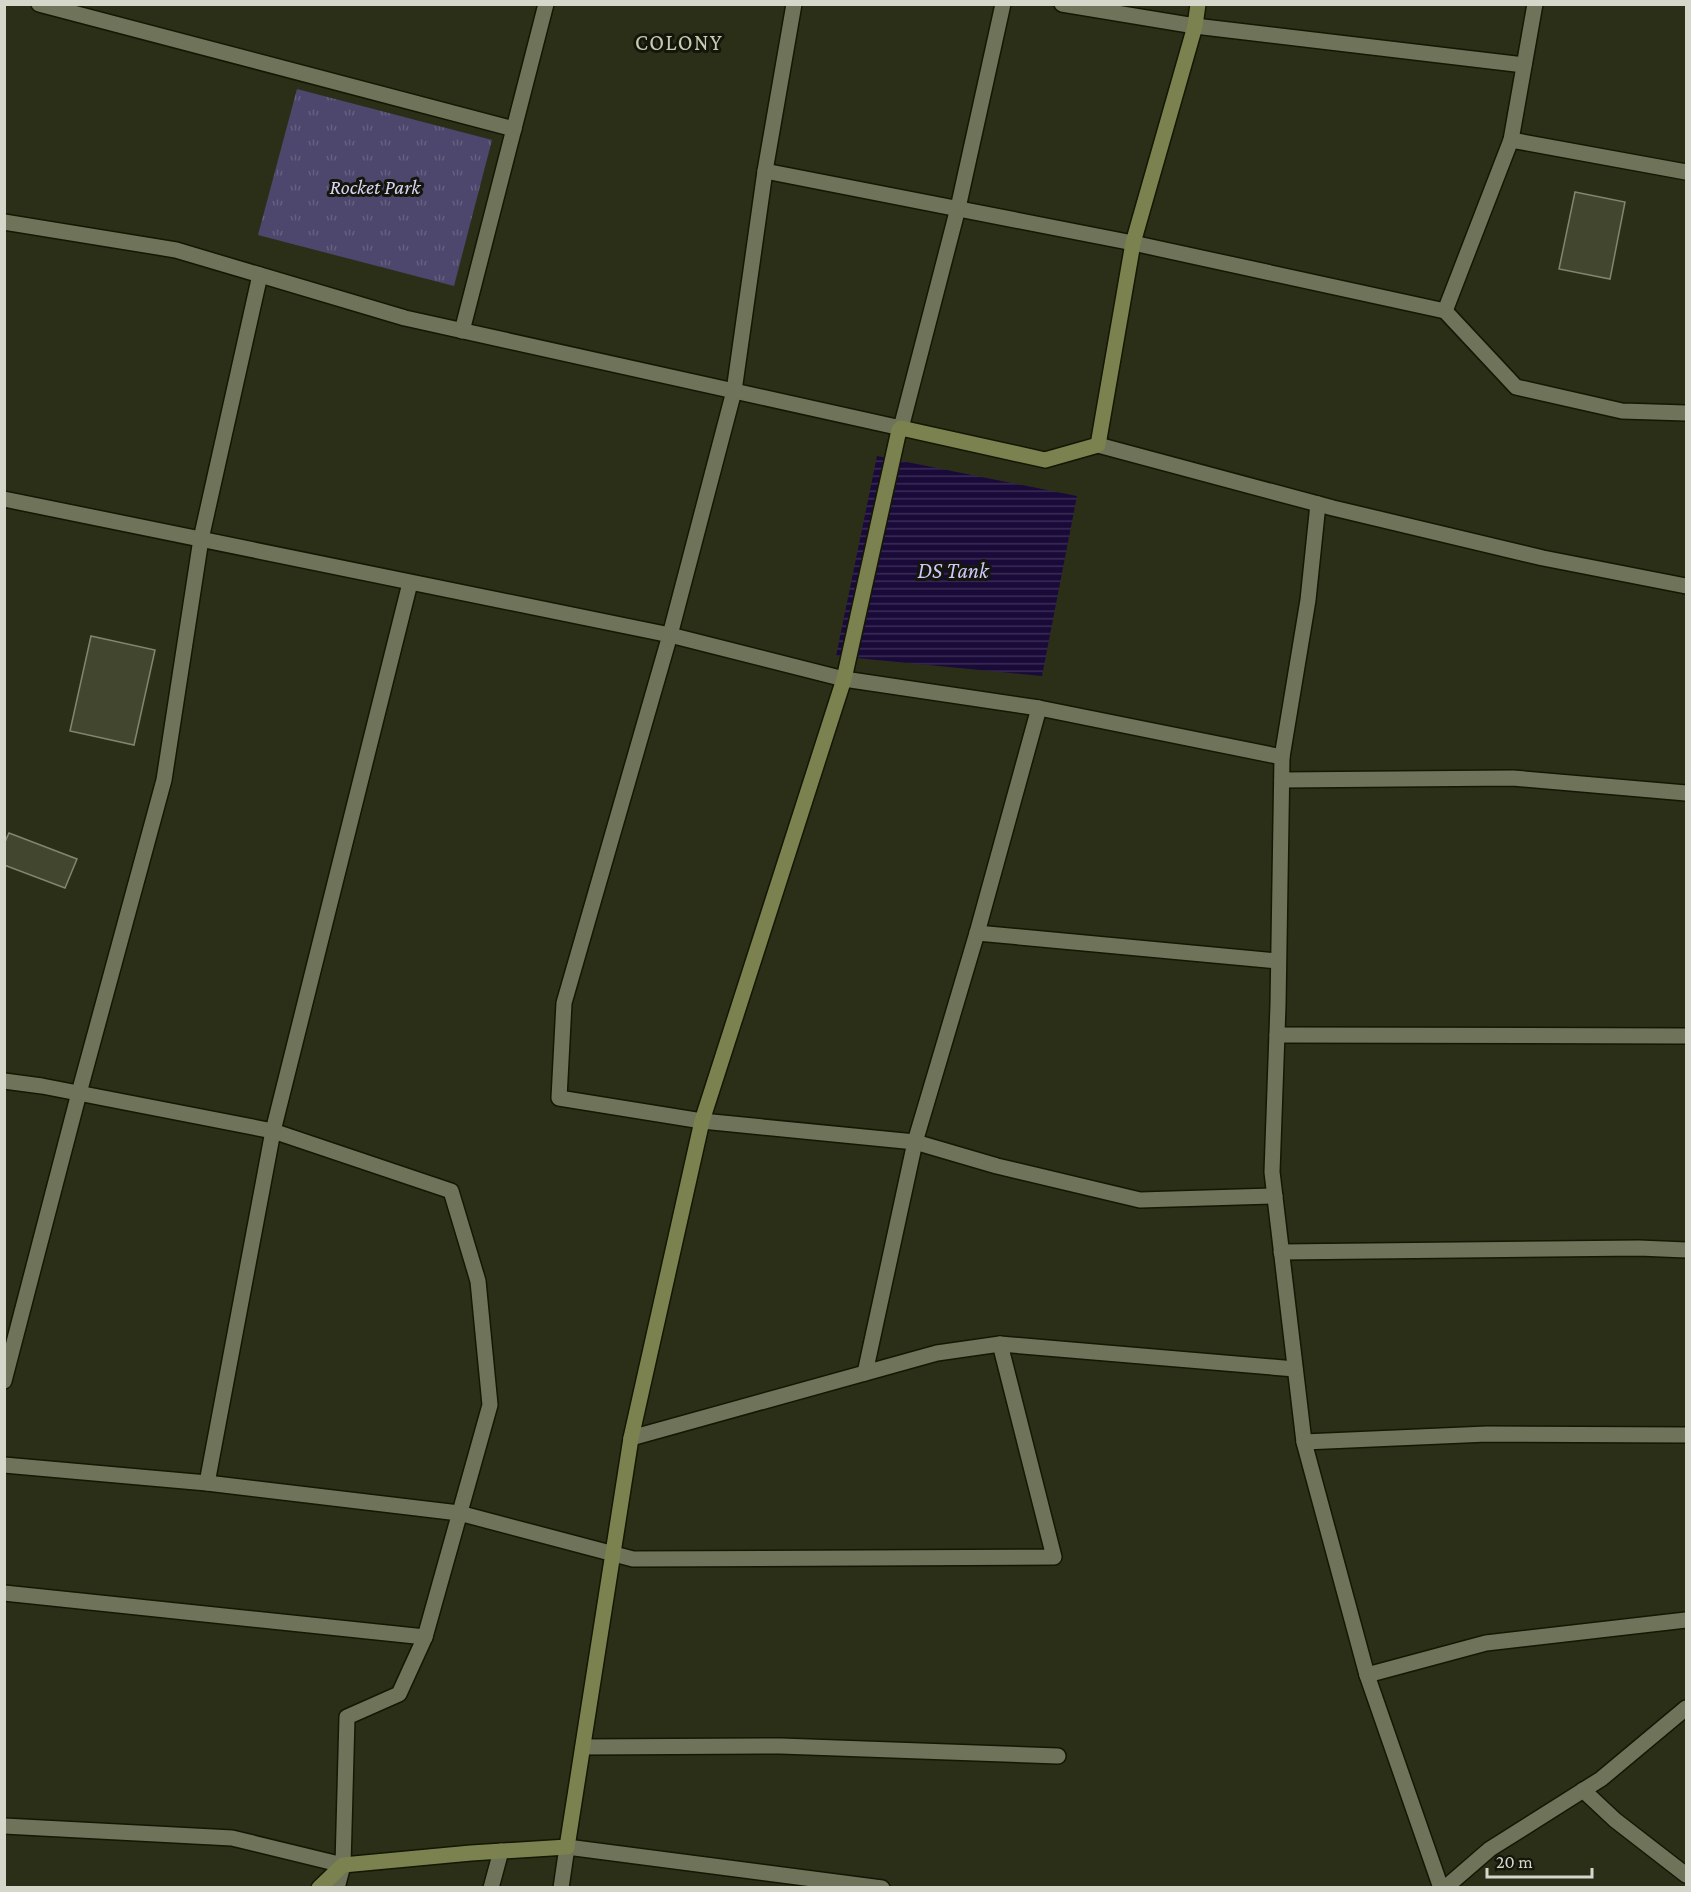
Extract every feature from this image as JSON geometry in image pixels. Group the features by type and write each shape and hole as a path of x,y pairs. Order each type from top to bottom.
{"main road":[{"path":"319,1887 343,1865 567,1847 631,1438 702,1121 844,679 898,430 901,428 1045,460 1098,445 1133,243 1195,26 1198,4"}],"street":[{"path":"39,4 514,129"},
{"path":"462,331 546,4"},
{"path":"794,4 765,171 734,391 670,635 564,1003 559,1098 702,1121 915,1142 997,1166 1140,1200 1275,1196"},
{"path":"4,222 176,250 405,318 901,428 958,208 1003,4"},
{"path":"1062,4 1195,26 1524,65"},
{"path":"1445,311 1511,140 1535,4"},
{"path":"1511,140 1686,172"},
{"path":"765,171 1133,243 1445,311 1516,387 1622,411 1686,413"},
{"path":"4,1381 164,780 201,539 260,275"},
{"path":"1098,445 1318,504 1543,558 1686,586"},
{"path":"4,499 670,635 844,679 1039,708 1282,757"},
{"path":"1318,504 1308,600 1282,757 1272,1172 1304,1442 1367,1675 1441,1887"},
{"path":"207,1483 273,1131 411,583"},
{"path":"865,1373 915,1142 977,933 1039,708"},
{"path":"1282,780 1513,778 1686,793"},
{"path":"977,933 1278,961"},
{"path":"1277,1035 1686,1036"},
{"path":"4,1081 79,1093 273,1131 451,1191 478,1281 490,1405 425,1637 399,1694 347,1717 343,1865 337,1887"},
{"path":"1281,1252 1616,1248 1686,1250"},
{"path":"631,1438 937,1353 1000,1344 1295,1369"},
{"path":"4,1465 207,1483 459,1513 633,1559 1054,1557 1000,1344"},
{"path":"1304,1442 1487,1434 1686,1436"},
{"path":"4,1593 425,1637"},
{"path":"1367,1675 1486,1643 1686,1620"},
{"path":"1446,1887 1490,1849 1601,1779 1686,1708"},
{"path":"583,1747 781,1746 1058,1756"},
{"path":"1583,1790 1615,1820 1686,1875"},
{"path":"4,1826 232,1838 343,1865"},
{"path":"561,1887 567,1847 882,1887"},
{"path":"491,1887 501,1851"}],"green space":[{"name":"Rocket Park","path":"297,89 492,140 454,286 258,235"}],"water":[{"name":"DS Tank","path":"877,456 1077,496 1042,676 836,656"}],"building":[{"path":"1575,192 1625,202 1610,279 1559,269"},
{"path":"91,636 155,650 134,745 70,731"},
{"path":"9,833 77,859 65,888 4,865 4,844"}],"district":[{"name":"COLONY","path":"679,42"}]}
